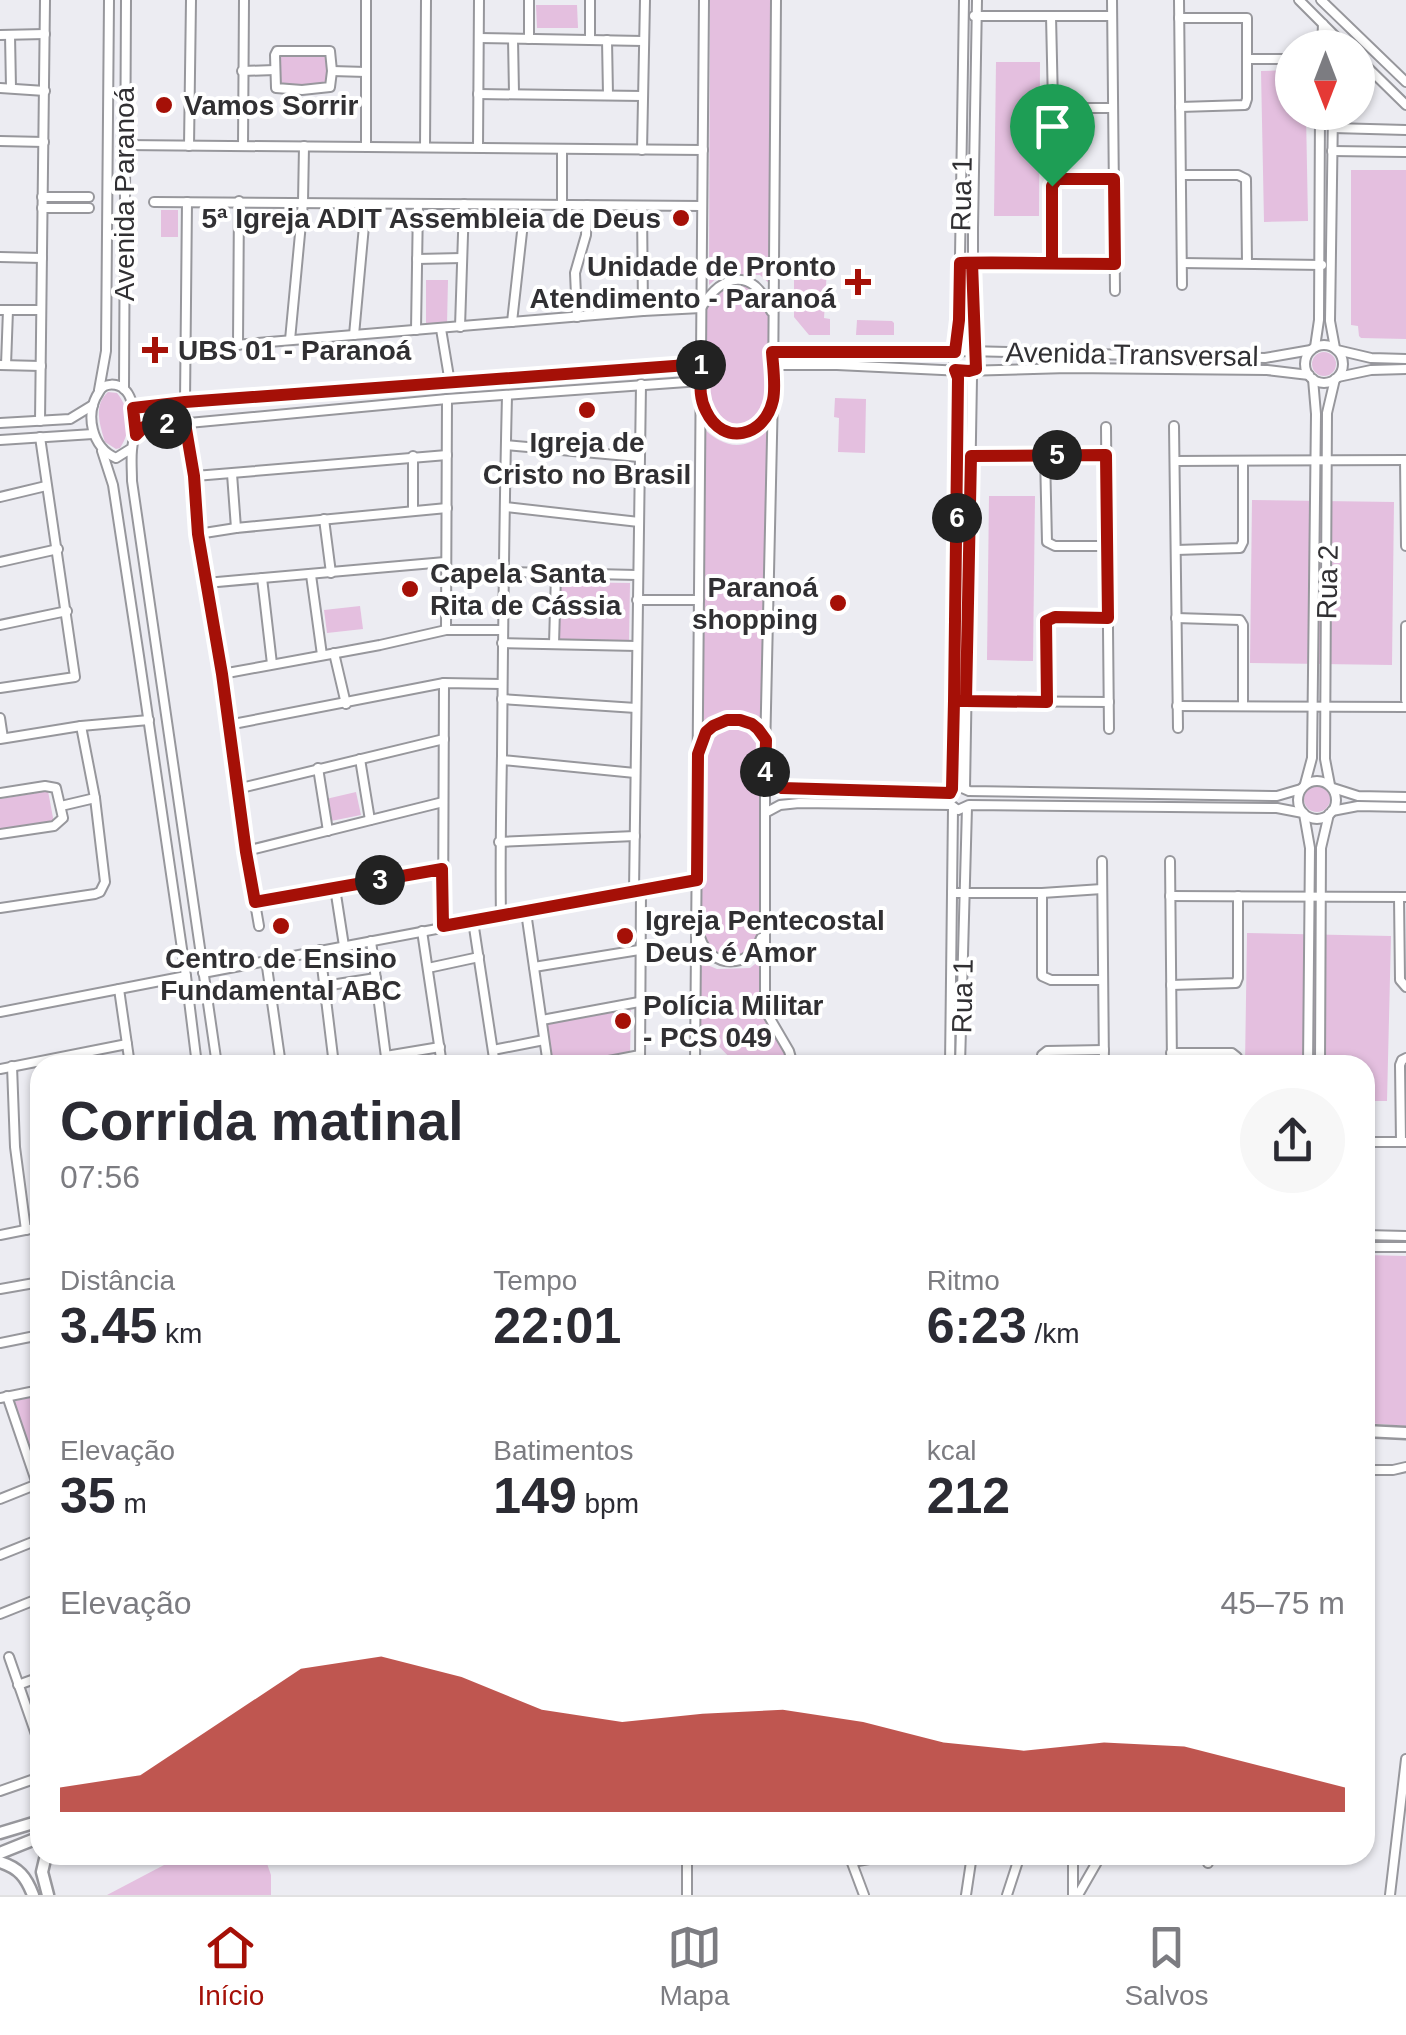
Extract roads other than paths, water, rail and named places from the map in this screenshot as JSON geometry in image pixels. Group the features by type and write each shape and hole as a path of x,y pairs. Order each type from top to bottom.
{"main road":[{"path":"1375,1432 1406,1433"},
{"path":"0,1824 21,1826"},
{"path":"0,1833 30,1824"},
{"path":"0,1853 30,1841"},
{"path":"0,1862 18,1870 33,1895"},
{"path":"44,1865 48,1895"}],"street":[{"path":"41,421 45,0"},
{"path":"110,0 106,350 94,406 93,434 105,454 116,458 132,448"},
{"name":"Avenida Paranoá","path":"124,388 126,0"},
{"path":"189,146 191,0"},
{"path":"242,146 244,0"},
{"path":"366,0 366,146"},
{"path":"425,147 426,0"},
{"path":"478,147 479,0"},
{"path":"528,39 529,0"},
{"path":"590,0 590,40"},
{"path":"642,150 645,0"},
{"path":"695,1055 704,0"},
{"path":"776,0 765,1010 789,1055"},
{"name":"Rua 1","path":"950,1055 952,807 948,797 954,701 958,456 955,352 959,331 964,0"},
{"name":"Rua 1","path":"960,1055 964,893 968,806 972,798 967,789 966,701 972,378 976,369 972,263 977,0"},
{"path":"1112,0 1115,291"},
{"path":"1179,0 1182,285"},
{"path":"1299,0 1329,30"},
{"path":"1321,0 1406,82"},
{"path":"964,16 1112,16"},
{"path":"1051,16 1054,106 1113,108"},
{"path":"1179,18 1247,18 1245,105 1180,107"},
{"path":"1323,24 1323,30"},
{"path":"11,88 5,35 45,34"},
{"path":"110,35 118,44 126,38"},
{"path":"478,38 643,41"},
{"path":"513,39 514,93"},
{"path":"607,40 608,95"},
{"path":"277,51 330,51 330,87 276,88 275,70 277,51"},
{"path":"108,66 114,58 124,65"},
{"path":"1247,59 1275,58"},
{"path":"242,71 275,70"},
{"path":"332,71 366,72"},
{"path":"1375,75 1406,105"},
{"path":"0,88 44,91"},
{"path":"478,94 643,96"},
{"path":"1375,129 1406,130"},
{"path":"1311,377 1305,365 1319,320 1320,130"},
{"path":"1332,130 1330,321 1336,349 1343,360 1336,378"},
{"path":"0,141 44,142"},
{"path":"124,145 703,150"},
{"path":"290,340 303,202 304,146"},
{"path":"562,149 562,204"},
{"path":"1332,151 1406,152"},
{"path":"1181,174 1238,175 1246,179 1247,263"},
{"path":"1052,263 1052,182 1061,178 1114,179"},
{"path":"42,197 88,197"},
{"path":"238,345 239,201"},
{"path":"154,202 702,206"},
{"path":"185,402 187,202"},
{"path":"354,335 366,204"},
{"path":"416,330 418,204"},
{"path":"460,327 464,204"},
{"path":"512,322 524,205"},
{"path":"578,317 575,273 586,235 587,205"},
{"path":"642,206 643,311"},
{"path":"42,208 88,208"},
{"path":"0,257 42,258"},
{"path":"417,259 462,258"},
{"path":"960,263 1115,264"},
{"path":"1182,263 1319,264 1331,268"},
{"path":"186,349 701,308 718,286 728,280 750,282 760,290 772,315"},
{"path":"41,310 4,310 3,365 41,366"},
{"path":"441,329 450,383"},
{"name":"Avenida Transversal","path":"772,352 1265,358 1325,345 1371,358 1406,359"},
{"path":"133,408 701,364"},
{"name":"Avenida Transversal","path":"772,365 969,371 1266,370 1311,377 1324,383 1371,370 1406,369"},
{"path":"549,374 544,388 553,392"},
{"path":"521,377 532,382 532,390 522,395"},
{"name":"Rua 2","path":"1303,787 1312,758 1316,414 1311,377"},
{"name":"Rua 2","path":"1331,787 1325,758 1327,413 1336,378"},
{"path":"136,435 144,427 185,423 700,381"},
{"path":"99,390 109,384 124,388 133,408 136,435 132,481 215,1055"},
{"path":"640,1055 635,773 641,384"},
{"path":"304,395 300,406 306,412"},
{"path":"280,396 288,406 283,414"},
{"path":"501,916 507,396"},
{"path":"700,398 714,424 735,434 756,428 773,401"},
{"path":"446,630 448,399"},
{"path":"0,424 70,419 94,406"},
{"path":"185,423 198,534 259,926"},
{"path":"1174,426 1178,728"},
{"path":"1106,427 1110,729"},
{"path":"0,440 93,434"},
{"path":"0,688 76,678 40,436"},
{"path":"506,446 639,457"},
{"path":"100,447 113,485 196,1055"},
{"path":"194,476 447,454"},
{"path":"1046,455 1047,542 1052,546 1108,546"},
{"path":"958,456 1106,455"},
{"path":"412,456 413,510"},
{"path":"1175,461 1405,460 1406,546"},
{"path":"1176,550 1238,550 1242,546 1243,462"},
{"path":"232,474 236,528"},
{"path":"0,497 46,486"},
{"path":"504,507 639,522"},
{"path":"198,534 447,508"},
{"path":"324,519 331,573"},
{"path":"0,562 58,549"},
{"path":"206,583 445,562"},
{"path":"504,572 637,575"},
{"path":"311,574 322,655"},
{"path":"554,644 556,574"},
{"path":"262,578 272,664"},
{"path":"637,600 699,600"},
{"path":"0,625 67,610"},
{"path":"1047,702 1046,621 1055,617 1108,618"},
{"path":"1176,618 1234,618 1242,622 1242,706"},
{"path":"1177,706 1406,704 1406,626"},
{"path":"222,674 446,630 502,630"},
{"path":"502,643 637,646"},
{"path":"334,653 346,704"},
{"path":"142,674 159,674"},
{"path":"228,721 346,704 444,683 502,684"},
{"path":"443,926 444,683"},
{"path":"502,699 636,708"},
{"path":"954,701 1109,702"},
{"path":"0,718 2,739 149,720"},
{"path":"698,754 706,732 727,720 740,720 758,729 766,740 765,753"},
{"path":"0,908 100,892 104,874 81,726"},
{"path":"152,739 156,735 169,739"},
{"path":"237,788 444,738"},
{"path":"360,759 370,820"},
{"path":"502,760 635,773"},
{"path":"318,768 328,831"},
{"path":"765,780 782,788 951,791 960,786 1277,796 1318,780 1358,796 1406,797"},
{"path":"1303,787 1298,799 1310,848 1308,1055"},
{"path":"1320,1055 1322,848 1336,800 1331,787"},
{"path":"0,793 56,788 63,818 54,826 0,834"},
{"path":"61,806 95,798"},
{"path":"246,852 444,802"},
{"path":"767,812 780,805 799,803 962,810 968,806 1266,808 1290,809 1314,818 1358,806 1406,806"},
{"path":"499,842 636,836"},
{"path":"1102,861 1104,1055"},
{"path":"1170,861 1172,1053 1234,1055"},
{"path":"255,902 442,869"},
{"path":"203,973 697,880"},
{"path":"173,884 181,887 190,881"},
{"path":"334,888 344,946"},
{"path":"952,893 1102,889"},
{"path":"1042,893 1042,976 1051,980 1103,980"},
{"path":"1170,896 1403,897 1400,980 1406,987"},
{"path":"1171,986 1229,985 1237,981 1238,896"},
{"path":"177,910 181,903 194,908"},
{"path":"526,912 546,1055"},
{"path":"473,921 494,1055"},
{"path":"696,926 711,956 729,961 752,954 765,929"},
{"path":"422,931 441,1055"},
{"path":"371,940 386,1055"},
{"path":"320,950 333,1055"},
{"path":"534,966 639,950"},
{"path":"428,968 479,958"},
{"path":"266,960 280,1055"},
{"path":"0,1012 186,976"},
{"path":"324,986 376,978"},
{"path":"119,989 129,1055"},
{"path":"542,1020 639,1002"},
{"path":"493,1050 544,1040"},
{"path":"67,1055 127,1044"},
{"path":"410,1055 440,1047"},
{"path":"1042,1055 1104,1050"},
{"path":"1375,1142 1403,1142 1400,1065 1406,1058"},
{"path":"0,1068 30,1062"},
{"path":"12,1066 15,1147 26,1230"},
{"path":"0,1235 30,1229"},
{"path":"1375,1236 1406,1236"},
{"path":"1375,1248 1406,1247"},
{"path":"0,1289 30,1284"},
{"path":"0,1343 30,1337"},
{"path":"30,1392 3,1397 30,1462"},
{"path":"1375,1469 1406,1467"},
{"path":"0,1499 30,1487"},
{"path":"0,1555 30,1544"},
{"path":"0,1614 30,1602"},
{"path":"9,1657 30,1718"},
{"path":"18,1684 30,1680"},
{"path":"1390,1895 1406,1759"},
{"path":"0,1791 30,1780"},
{"path":"687,1865 687,1895"},
{"path":"853,1865 864,1895"},
{"path":"966,1895 970,1865"},
{"path":"1008,1895 1017,1865"},
{"path":"1074,1865 1076,1895"},
{"path":"1076,1895 1095,1865"}],"place":[{"name":"Vamos Sorrir","path":"164,105"},
{"name":"5ª Igreja ADIT Assembleia de Deus","path":"681,218"},
{"name":"Unidade de Pronto Atendimento - Paranoá","path":"858,282"},
{"name":"UBS 01 - Paranoá","path":"155,350"},
{"name":"Igreja de Cristo no Brasil","path":"587,410"},
{"name":"Capela Santa Rita de Cássia","path":"410,589"},
{"name":"Paranoá shopping","path":"838,603"},
{"name":"Centro de Ensino Fundamental ABC","path":"281,926"},
{"name":"Igreja Pentecostal Deus é Amor","path":"625,936"},
{"name":"Polícia Militar - PCS 049","path":"623,1021"}]}
